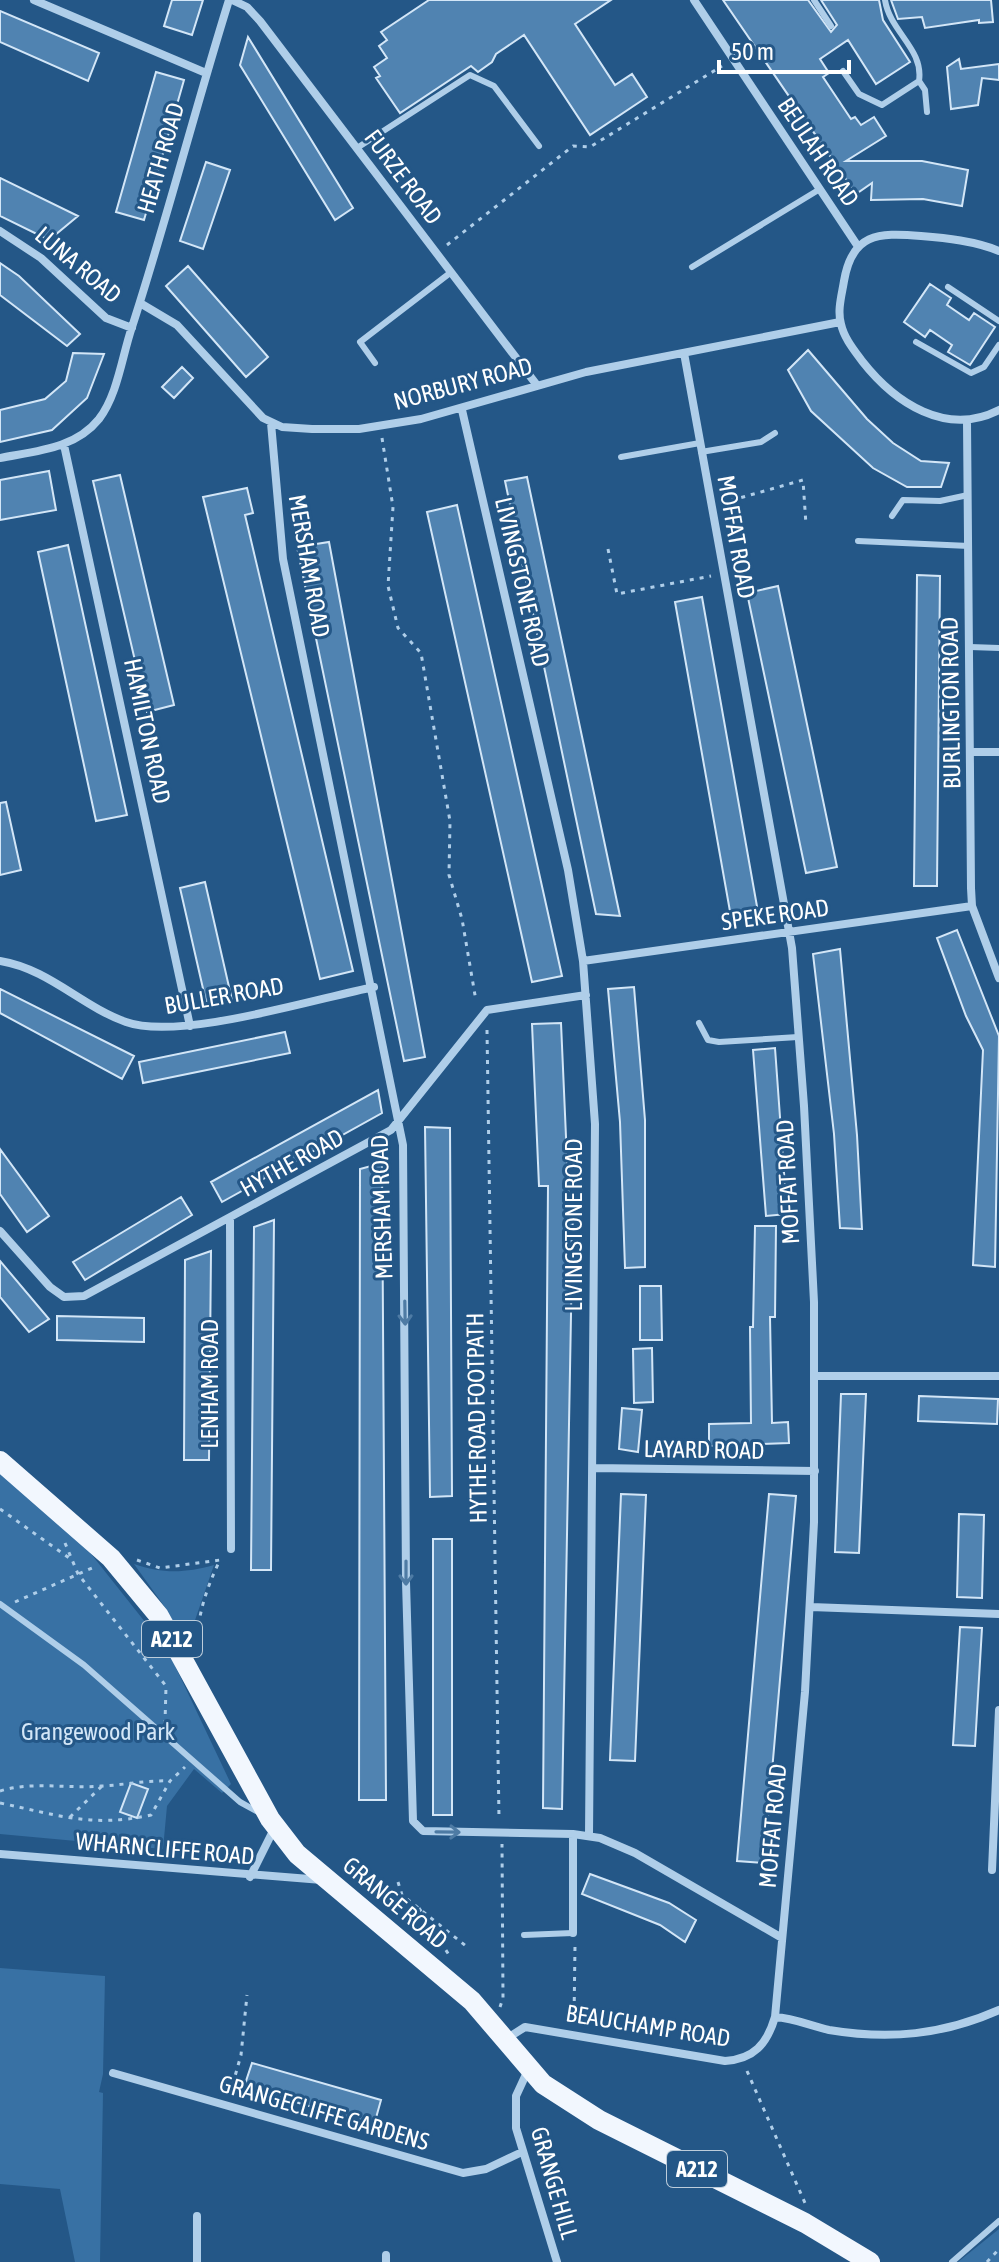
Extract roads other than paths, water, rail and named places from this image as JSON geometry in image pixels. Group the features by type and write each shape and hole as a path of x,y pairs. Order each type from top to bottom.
{"main road":[{"name":"GRANGE ROAD","path":"0,1461 111,1558 159,1616 273,1823 297,1854 472,2001 528,2069 599,2120 805,2223 848,2256 870,2262"}],"street":[{"path":"34,0 206,73"},
{"name":"HEATH ROAD","path":"64,445 79,438 100,418 113,391 230,0"},
{"name":"FURZE ROAD","path":"230,0 251,11 536,384"},
{"name":"BEULAH ROAD","path":"694,0 857,245"},
{"name":"LUNA ROAD","path":"0,231 41,258 106,318 132,328"},
{"path":"999,251 974,243 909,235 875,237 857,245 847,265 840,322 851,345 894,395 930,416 967,422 999,410"},
{"path":"140,303 177,325 254,411 271,423"},
{"name":"NORBURY ROAD","path":"271,423 312,429 380,427 462,410 536,384 840,322"},
{"name":"MOFFAT ROAD","path":"684,353 789,933 810,1211 815,1376 811,1607 775,2017"},
{"name":"LIVINGSTONE ROAD","path":"462,410 568,870 583,961 595,1124 589,1835"},
{"name":"BURLINGTON ROAD","path":"967,422 972,906 999,978"},
{"name":"MERSHAM ROAD","path":"271,423 281,547 374,987 403,1145 406,1582 413,1821 423,1831 589,1835"},
{"path":"0,458 64,445"},
{"name":"HAMILTON ROAD","path":"64,445 190,1026"},
{"path":"972,752 999,752"},
{"name":"SPEKE ROAD","path":"583,961 972,906"},
{"name":"BULLER ROAD","path":"0,961 42,973 127,1022 157,1028 190,1026 374,987"},
{"name":"HYTHE ROAD","path":"0,1231 50,1287 64,1297 84,1296 384,1135 400,1123 483,1014 495,1006 586,995"},
{"name":"LENHAM ROAD","path":"230,1220 231,1549"},
{"path":"815,1376 999,1376"},
{"name":"LAYARD ROAD","path":"593,1468 815,1471"},
{"path":"811,1607 999,1614"},
{"path":"992,1870 999,1710"},
{"path":"250,1877 273,1823"},
{"path":"573,1834 573,1933"},
{"path":"589,1835 635,1853 782,1938"},
{"name":"WHARNCLIFFE ROAD","path":"0,1854 326,1881"},
{"path":"775,2017 867,2036 891,2037 943,2029 999,2010"},
{"name":"BEAUCHAMP ROAD","path":"506,2039 525,2027 725,2061 742,2060 765,2042 775,2017"},
{"name":"GRANGE HILL","path":"528,2069 514,2107 522,2152 557,2262"},
{"name":"GRANGECLIFFE GARDENS","path":"113,2073 463,2173 486,2169 522,2152"},
{"path":"197,2216 197,2262"}],"lane":[{"path":"814,0 831,26"},
{"path":"885,0 888,18 921,68 919,81 925,90 927,112"},
{"path":"843,71 859,94 882,105 919,81"},
{"path":"357,148 470,75 494,86 539,146"},
{"path":"692,267 820,189"},
{"path":"375,363 360,342 450,273"},
{"path":"948,287 999,321"},
{"path":"916,342 966,373 984,367 996,355 999,345"},
{"path":"621,457 761,442 775,433"},
{"path":"892,516 903,500 909,498 940,501 968,495"},
{"path":"858,541 969,546"},
{"path":"970,647 999,648"},
{"path":"699,1023 708,1040 719,1042 798,1037"},
{"path":"2,1606 84,1665 240,1802 273,1823"},
{"path":"524,1935 573,1933"},
{"path":"952,2262 999,2221"}],"park label":[{"name":"Grangewood Park","path":"98,1732"}]}
